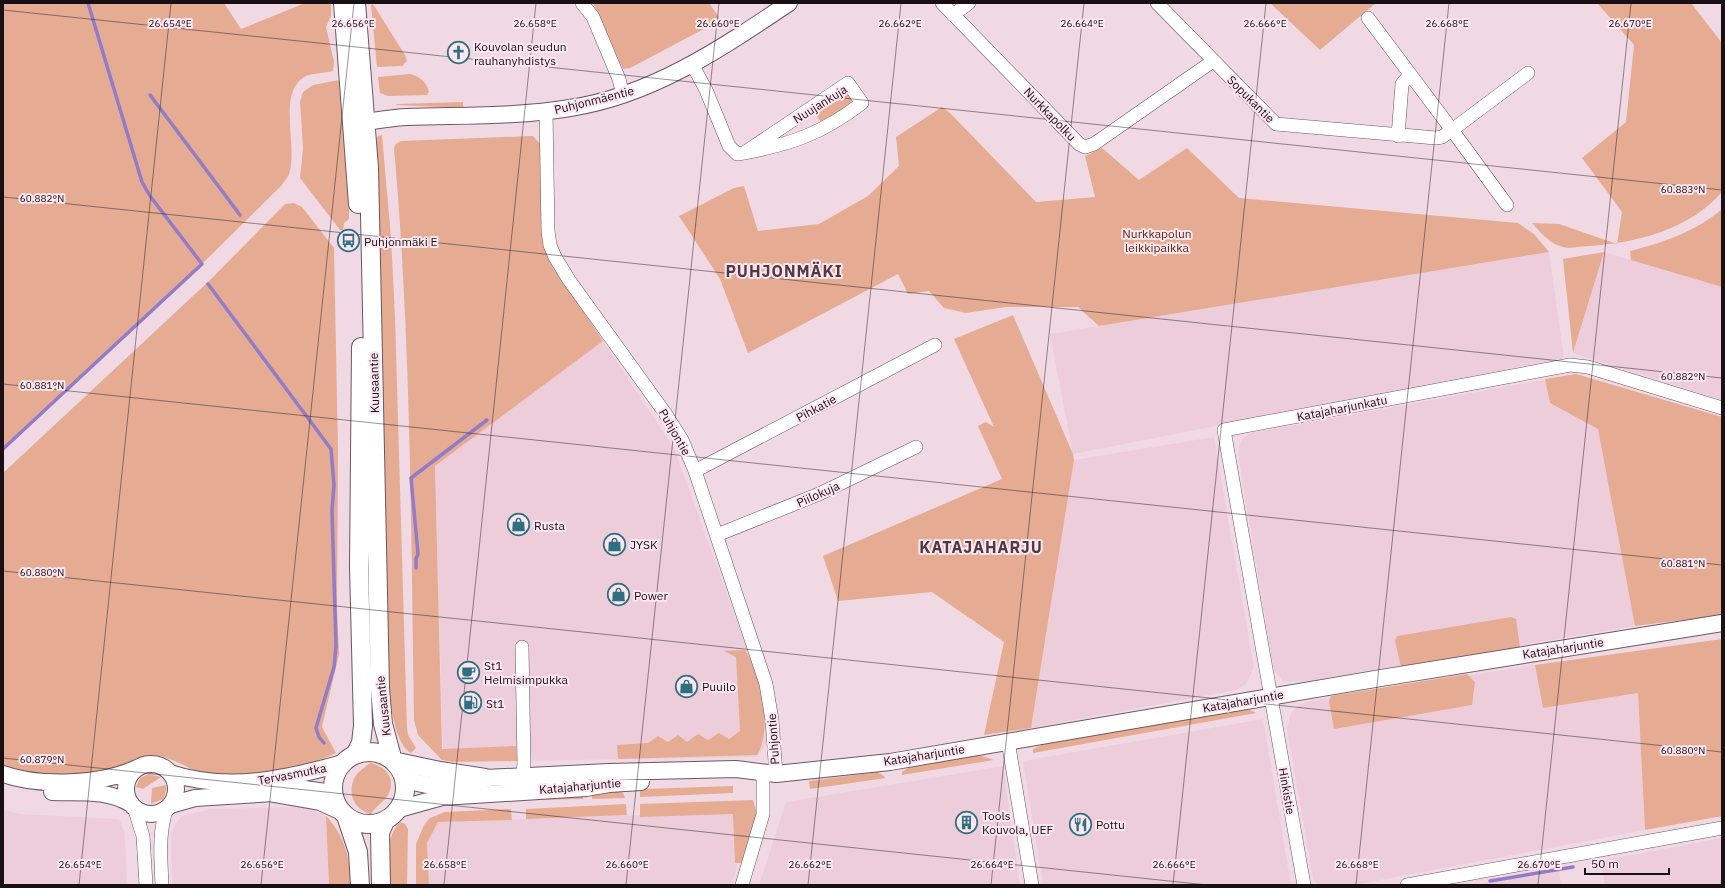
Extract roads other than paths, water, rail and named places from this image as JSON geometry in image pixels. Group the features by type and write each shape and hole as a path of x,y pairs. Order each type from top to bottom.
{"main road":[{"name":"Kuusaantie","path":"343,3 359,123 357,188 361,315 359,553 363,709 362,738 349,759"},
{"name":"Kuusaantie","path":"356,3 359,123 376,465 380,688 383,724 393,762"},
{"path":"360,885 358,852 343,813 333,793 334,777 349,759 365,752 385,756 398,767 404,780 404,798 398,809 385,821 381,829 381,885"},
{"path":"393,762 485,778"},
{"path":"274,793 320,801 361,823 377,823 385,821"}],"street":[{"path":"582,3 593,17 619,79 623,95"},
{"name":"Puhjonmäentie","path":"359,123 405,117 546,111 571,108 623,95 640,89 692,64 740,37 789,3"},
{"name":"Nurkkapolku","path":"942,3 1079,144 1085,147 1094,144 1213,61"},
{"path":"954,15 969,3"},
{"name":"Sopukantie","path":"1157,3 1276,124 1398,136 1442,137 1528,73"},
{"path":"1368,18 1507,205"},
{"path":"692,64 706,90 729,146 737,154 744,153"},
{"path":"1398,136 1402,84 1410,74"},
{"name":"Nuujankuja","path":"848,84 862,103 825,128 800,139 779,147 744,153 848,84"},
{"name":"Puhjontie","path":"546,111 548,231 550,245 555,257 569,280 673,425 682,440 695,471 766,684 772,720 769,773 763,814 742,885"},
{"name":"Pihkatie","path":"695,471 936,345"},
{"name":"Katajaharjunkatu","path":"1271,696 1224,430 1570,365 1588,366 1722,408"},
{"name":"Piilokuja","path":"717,535 819,494 916,447"},
{"name":"Katajaharjuntie","path":"404,780 431,786 454,784 485,778 520,783 586,788 632,782 737,780 769,773 890,762 1271,696 1722,623"},
{"path":"520,783 524,765 522,647"},
{"name":"Hinkistie","path":"1271,696 1304,885"},
{"path":"1008,741 1032,885"},
{"name":"Tervasmutka","path":"170,773 184,778 213,782 252,782 298,775 349,759"},
{"path":"3,774 16,778 37,781 96,781 152,764 165,768 170,773 176,789 174,798 168,806 162,819 162,885"},
{"path":"138,768 128,778 126,792 143,836 146,885"},
{"name":"Katajaharjuntie","path":"398,809 442,797 520,783 736,769 769,773"},
{"path":"3,785 30,791 106,794 116,796 145,813 153,814 168,806"},
{"name":"Tervasmutka","path":"168,806 201,798 274,793 297,788 333,793"},
{"path":"1407,885 1722,828"}],"waterway":[{"path":"3,449 202,264 150,196 142,182 88,3"},
{"path":"150,95 240,215"},
{"path":"208,284 331,449 334,485 332,510 336,646 334,667 316,728 319,737 324,743"},
{"path":"416,568 416,559 418,554 411,478 487,420"},
{"path":"1490,881 1573,867"}],"place":[{"name":"Kouvolan seudun rauhanyhdistys","path":"459,53"},
{"name":"Puhjonmäki E","path":"349,241"},
{"name":"Rusta","path":"519,525"},
{"name":"JYSK","path":"614,544"},
{"name":"Power","path":"618,595"},
{"name":"St1 Helmisimpukka","path":"469,672"},
{"name":"Puuilo","path":"687,686"},
{"name":"St1","path":"470,703"},
{"name":"Tools Kouvola, UEF","path":"966,822"},
{"name":"Pottu","path":"1081,824"}],"district":[{"name":"PUHJONMÄKI","path":"784,271"},
{"name":"KATAJAHARJU","path":"981,547"}],"park label":[{"name":"Nurkkapolun leikkipaikka","path":"1157,240"}]}
